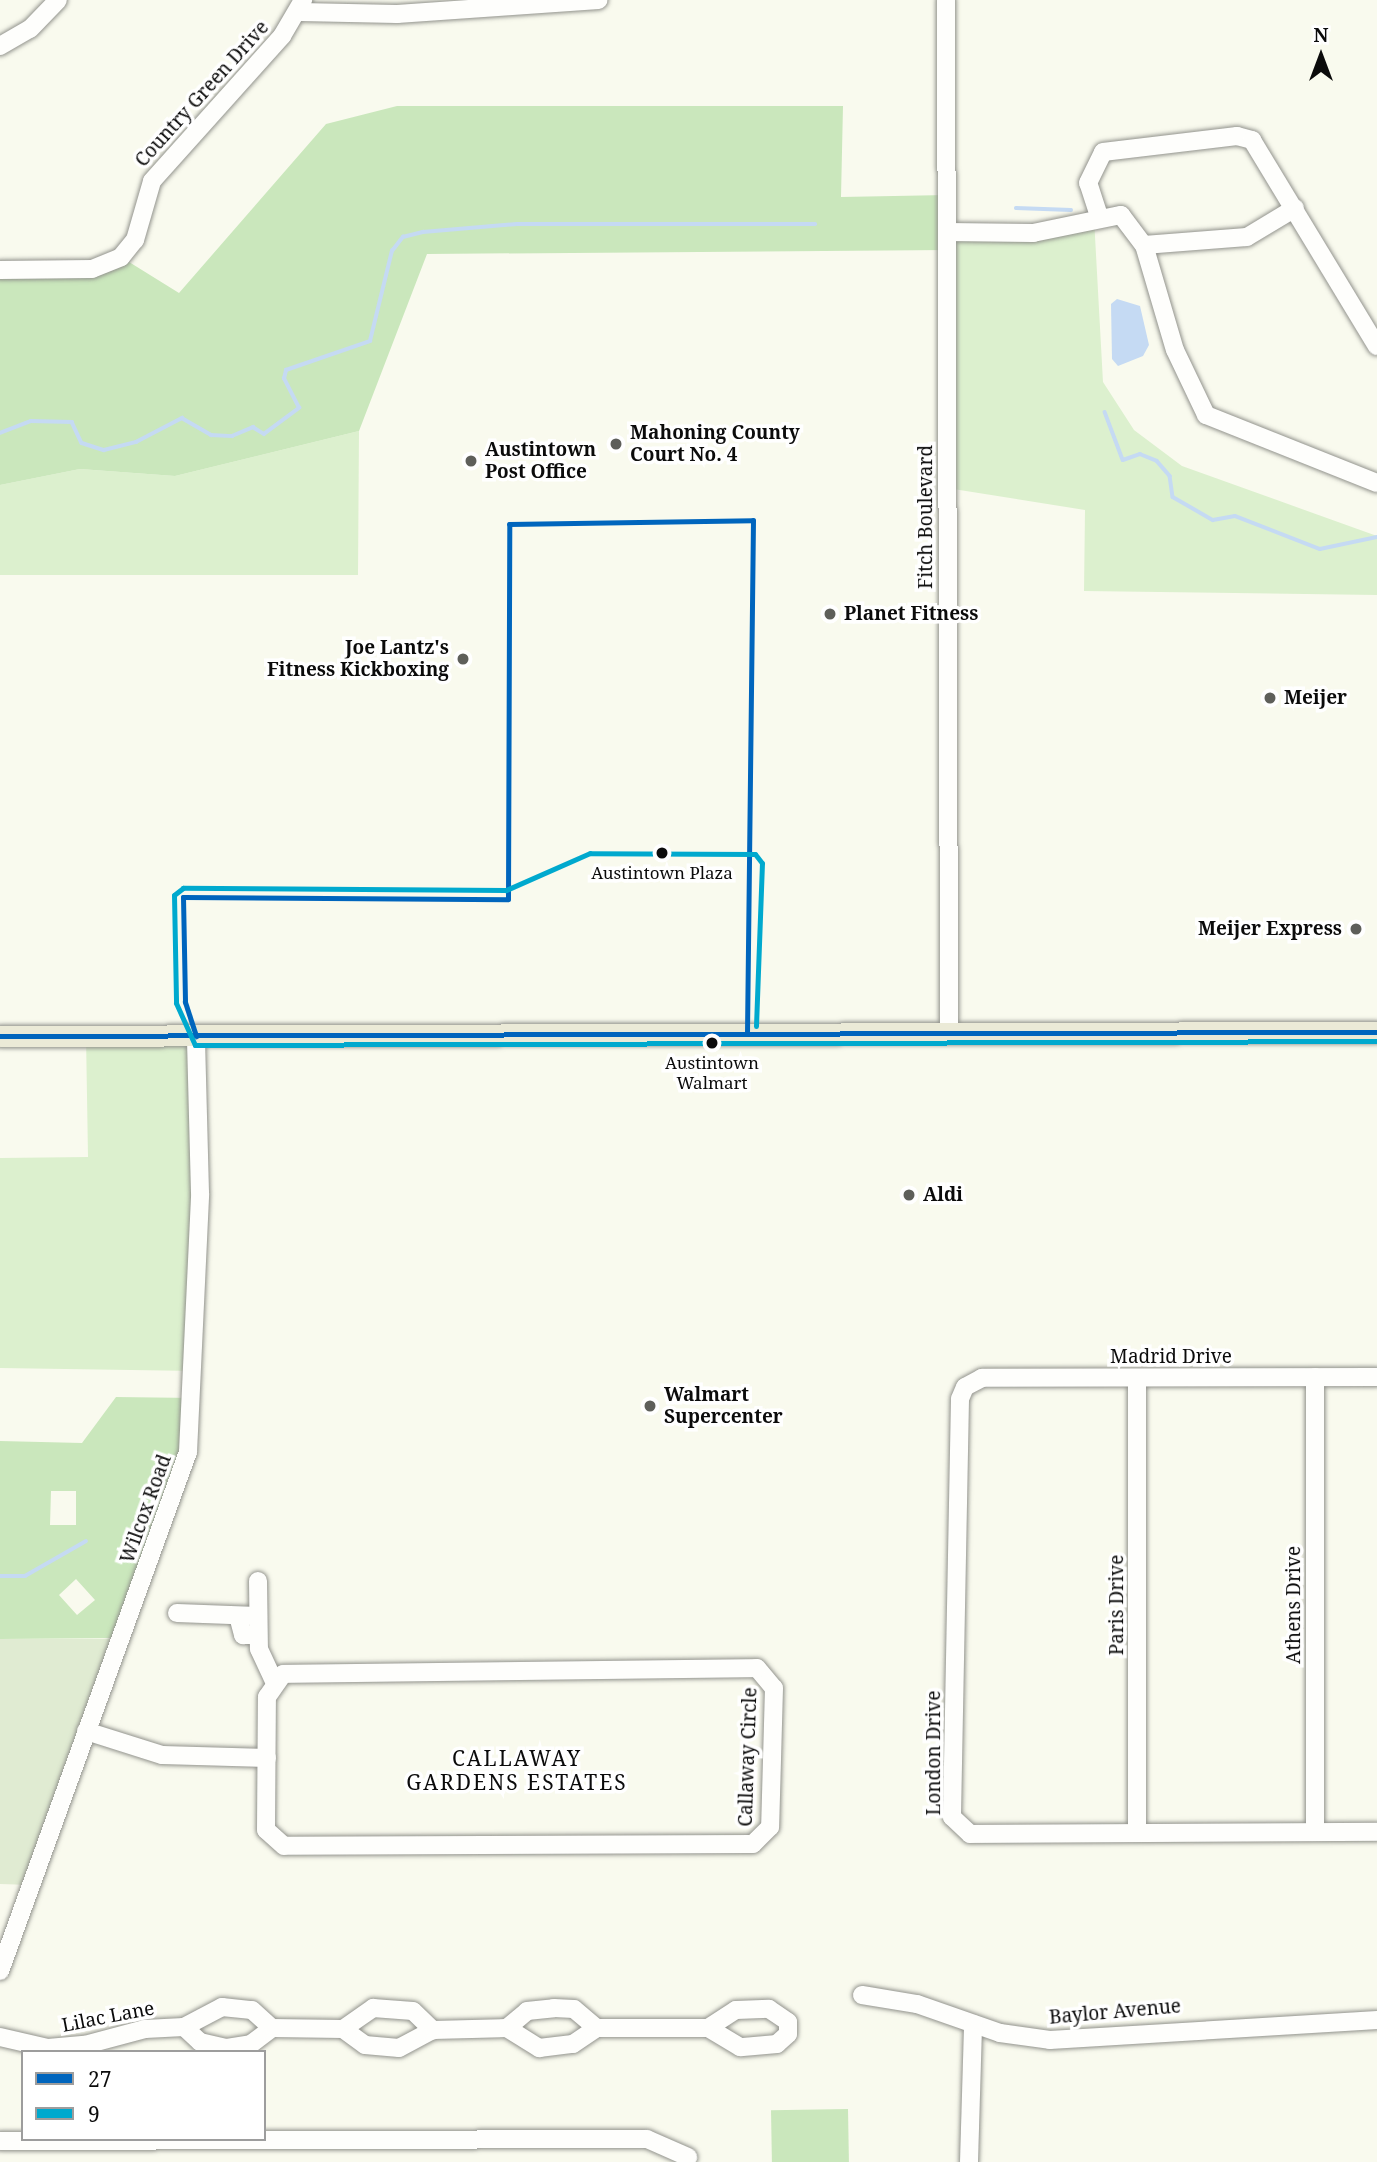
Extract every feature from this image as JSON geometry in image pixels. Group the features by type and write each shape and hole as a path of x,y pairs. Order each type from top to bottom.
{"main road":[{"path":"0,1036 1377,1032"}],"street":[{"path":"0,46 30,29 58,0"},
{"path":"302,6 599,0"},
{"name":"Fitch Boulevard","path":"946,0 949,1034"},
{"name":"Country Green Drive","path":"0,270 92,270 121,257 135,240 152,181 302,6"},
{"path":"1099,216 1088,183 1103,152 1237,136 1258,145 1377,346"},
{"path":"1144,245 1247,237 1295,208"},
{"path":"947,232 1033,233 1099,216 1121,215 1144,245 1175,350 1206,415 1377,483"},
{"name":"Wilcox Road","path":"0,1971 86,1731 183,1475 193,1426 200,1193 196,1036"},
{"name":"Athens Drive","path":"1315,1377 1315,1832"},
{"name":"Madrid Drive","path":"968,1385 982,1378 1377,1377"},
{"name":"Paris Drive","path":"1137,1378 1138,1832"},
{"name":"London Drive","path":"968,1385 960,1399 954,1823 970,1834 1377,1832"},
{"path":"258,1581 257,1635 274,1681"},
{"path":"177,1614 257,1616"},
{"path":"238,1616 243,1636 257,1635"},
{"name":"Callaway Circle","path":"757,1668 774,1688 770,1827 753,1844 284,1846 266,1830 267,1758 274,1681 290,1672 757,1668"},
{"path":"86,1731 162,1755 267,1758"},
{"name":"Baylor Avenue","path":"862,1995 916,2004 973,2024 1050,2040 1377,2020"},
{"name":"Lilac Lane","path":"0,2037 64,2048 184,2026 209,2009 239,2006 272,2028 251,2044 227,2048 200,2042 184,2026"},
{"path":"507,2028 527,2011 554,2008 574,2009 597,2028"},
{"path":"343,2029 366,2010 406,2009 433,2030"},
{"path":"969,2162 973,2024"},
{"path":"272,2028 343,2029 365,2045 399,2048 433,2030 507,2028 539,2048 573,2044 597,2028 708,2028"},
{"path":"266,2140 647,2139 688,2157"},
{"path":"0,2141 21,2141"}],"green space":[{"path":"397,106 843,106 841,197 947,195 947,250 427,254 359,431 175,476 80,469 0,485 0,270 121,257 179,293 326,124"},
{"path":"1094,218 1103,382 1134,430 1182,466 1377,536 1377,595 1084,591 1085,510 947,488 947,232 1033,233"},
{"path":"359,431 358,575 0,575 0,485 80,469 175,476"},
{"path":"86,1036 196,1036 196,1371 0,1368 0,1158 88,1157"},
{"path":"116,1397 195,1398 122,1638 0,1639 0,1441 82,1443","holes":["51,1491 76,1491 76,1525 50,1525","76,1579 95,1600 77,1615 59,1595"]},
{"path":"0,1639 121,1639 31,1885 0,1884"},
{"path":"848,2109 849,2162 772,2162 771,2110"}],"water":[{"path":"1117,299 1140,306 1149,345 1143,356 1118,366 1112,359 1111,304"}],"waterway":[{"path":"1016,208 1071,210"},
{"path":"0,433 31,421 72,422 82,443 104,450 136,442 182,418 211,435 232,436 253,427 264,434 299,408 284,379 286,370 370,341 392,251 403,237 423,232 517,224 815,224"},
{"path":"1105,412 1123,460 1140,454 1157,461 1170,476 1173,497 1213,520 1235,516 1320,549 1377,537"},
{"path":"0,1576 25,1576 86,1541"}],"transit line":[{"name":"27","path":"509,524 753,520 747,1034"},
{"name":"27","path":"508,899 509,524"},
{"name":"9","path":"756,1026 762,863 755,854 590,853 506,890 183,888 174,895 176,1003 195,1045 1377,1041"},
{"name":"27","path":"183,897 508,899"},
{"name":"27","path":"183,897 185,1002 196,1036"},
{"name":"27","path":"0,1036 1377,1032"}],"place":[{"name":"Mahoning County Court No. 4","path":"616,444"},
{"name":"Austintown Post Office","path":"471,461"},
{"name":"Planet Fitness","path":"830,614"},
{"name":"Joe Lantz's Fitness Kickboxing","path":"463,659"},
{"name":"Meijer","path":"1270,698"},
{"name":"Austintown Plaza","path":"662,853"},
{"name":"Meijer Express","path":"1356,929"},
{"name":"Austintown Walmart","path":"712,1043"},
{"name":"Aldi","path":"909,1195"},
{"name":"Walmart Supercenter","path":"650,1406"}],"district":[{"name":"CALLAWAY GARDENS ESTATES","path":"517,1770"}]}
